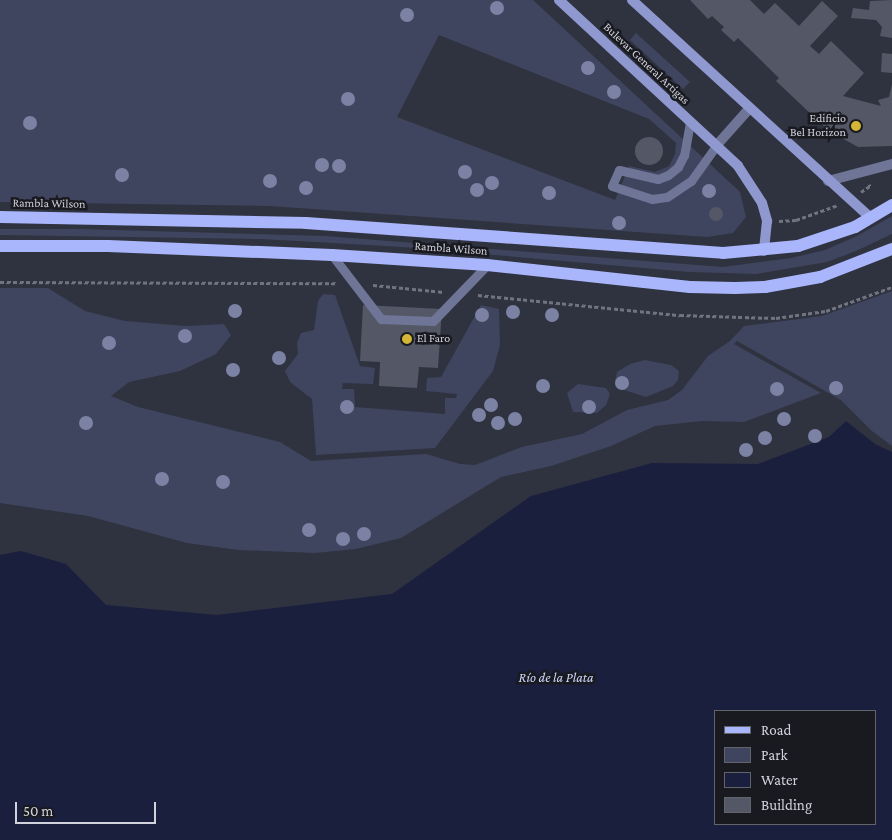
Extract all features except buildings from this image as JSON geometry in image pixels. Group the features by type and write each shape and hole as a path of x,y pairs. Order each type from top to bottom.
{"main road":[{"name":"Bulevar General Artigas","path":"559,0 716,146 748,179 762,203 767,221 764,251"},
{"path":"632,0 749,109 828,181 851,198 871,218"},
{"name":"Rambla Wilson","path":"0,217 278,222 723,253 764,251 798,246 871,218 892,205"},
{"name":"Rambla Wilson","path":"0,246 108,246 332,255 487,265 690,287 735,288 765,287 820,277 892,249"}],"street":[{"path":"716,146 749,109"},
{"path":"828,181 892,164"}],"lane":[{"path":"690,122 684,155 678,167 668,176 658,180 619,170 612,186 652,199 667,197 691,181 716,146"},
{"path":"332,255 381,319 433,321 487,265"}],"path":[{"path":"767,221 796,220 851,198 870,186 860,174"}],"green space":[{"path":"0,0 533,0 740,192 746,217 733,233 707,237 270,206 0,202","holes":["439,35 649,119 676,143 675,154 669,166 655,172 629,166 615,200 397,117"]},
{"path":"636,33 690,82 683,89 630,40"},
{"path":"892,216 892,234 856,251 827,262 756,274 689,272 403,247 261,239 0,235 0,229 78,229 325,236 723,267 791,258 825,250 857,236"},
{"path":"0,288 48,288 85,311 125,321 186,326 224,324 231,335 216,354 180,371 129,382 111,396 138,407 280,442 311,461 426,454 460,464 475,465 522,447 582,434 627,410 668,400 682,390 708,356 730,341 744,326 822,316 892,291 892,446 872,431 841,400 737,341 734,344 821,393 744,422 702,421 655,426 611,446 551,466 501,477 401,538 356,549 315,553 238,550 187,543 88,516 0,503"},
{"path":"323,294 335,295 360,366 375,368 373,384 343,383 342,389 354,389 355,407 445,414 445,398 456,398 457,394 426,391 427,378 441,377 481,305 499,309 500,345 493,371 435,448 316,455 312,399 290,382 285,371 298,354 297,343 301,333 314,330 318,301"},
{"path":"645,360 671,365 679,371 678,380 673,386 646,397 624,390 615,381 617,372 630,364"},
{"path":"578,384 606,388 610,394 606,405 597,413 573,412 567,393"}],"water":[{"name":"Río de la Plata","path":"846,421 875,444 892,452 892,840 0,840 0,555 21,551 66,564 106,605 217,615 392,594 531,496 652,463 758,464 829,437"}],"place":[{"name":"Edificio Bel Horizon","path":"856,126"},
{"name":"El Faro","path":"407,339"}]}
